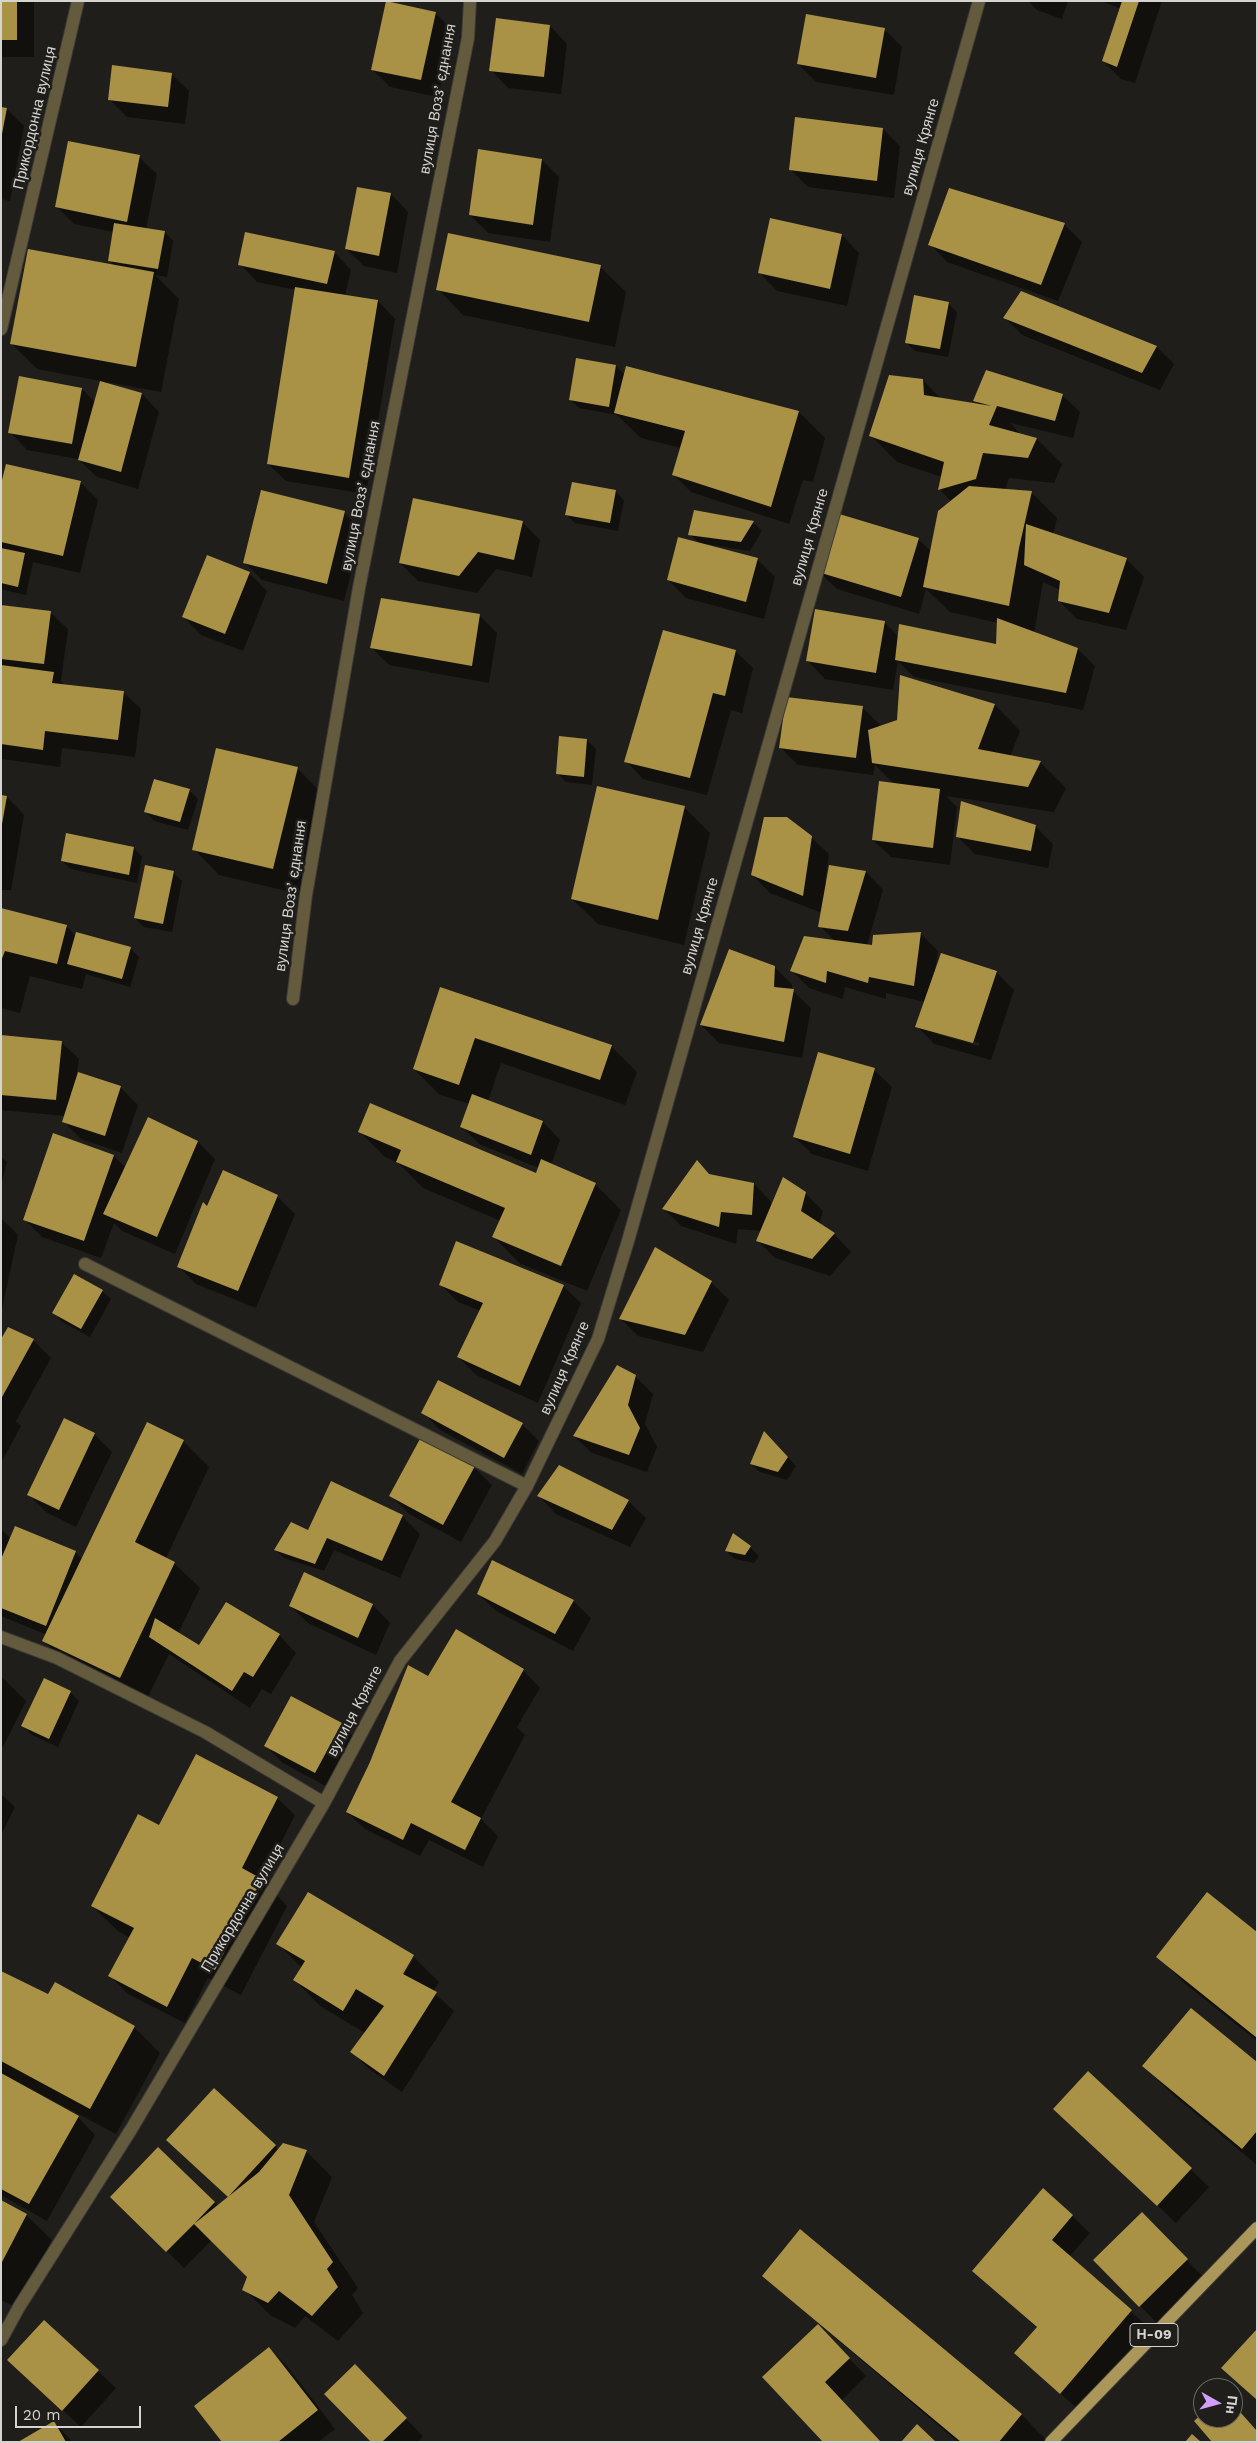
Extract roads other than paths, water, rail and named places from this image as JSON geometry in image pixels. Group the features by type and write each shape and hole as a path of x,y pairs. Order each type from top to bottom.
{"main road":[{"name":"Н-09","path":"1051,2442 1257,2228"}],"street":[{"name":"Прикордонна вулиця","path":"1,329 78,1"},
{"name":"вулиця Воззʼєднання","path":"293,999 306,895 359,588 468,38 470,1"},
{"name":"вулиця Крянге","path":"324,1803 400,1661 495,1541 527,1486 598,1340 979,1"},
{"path":"85,1264 527,1486"},
{"path":"1,1637 57,1658 205,1732 324,1803"},
{"name":"Прикордонна вулиця","path":"1,2340 19,2306 132,2128 324,1803"}]}
